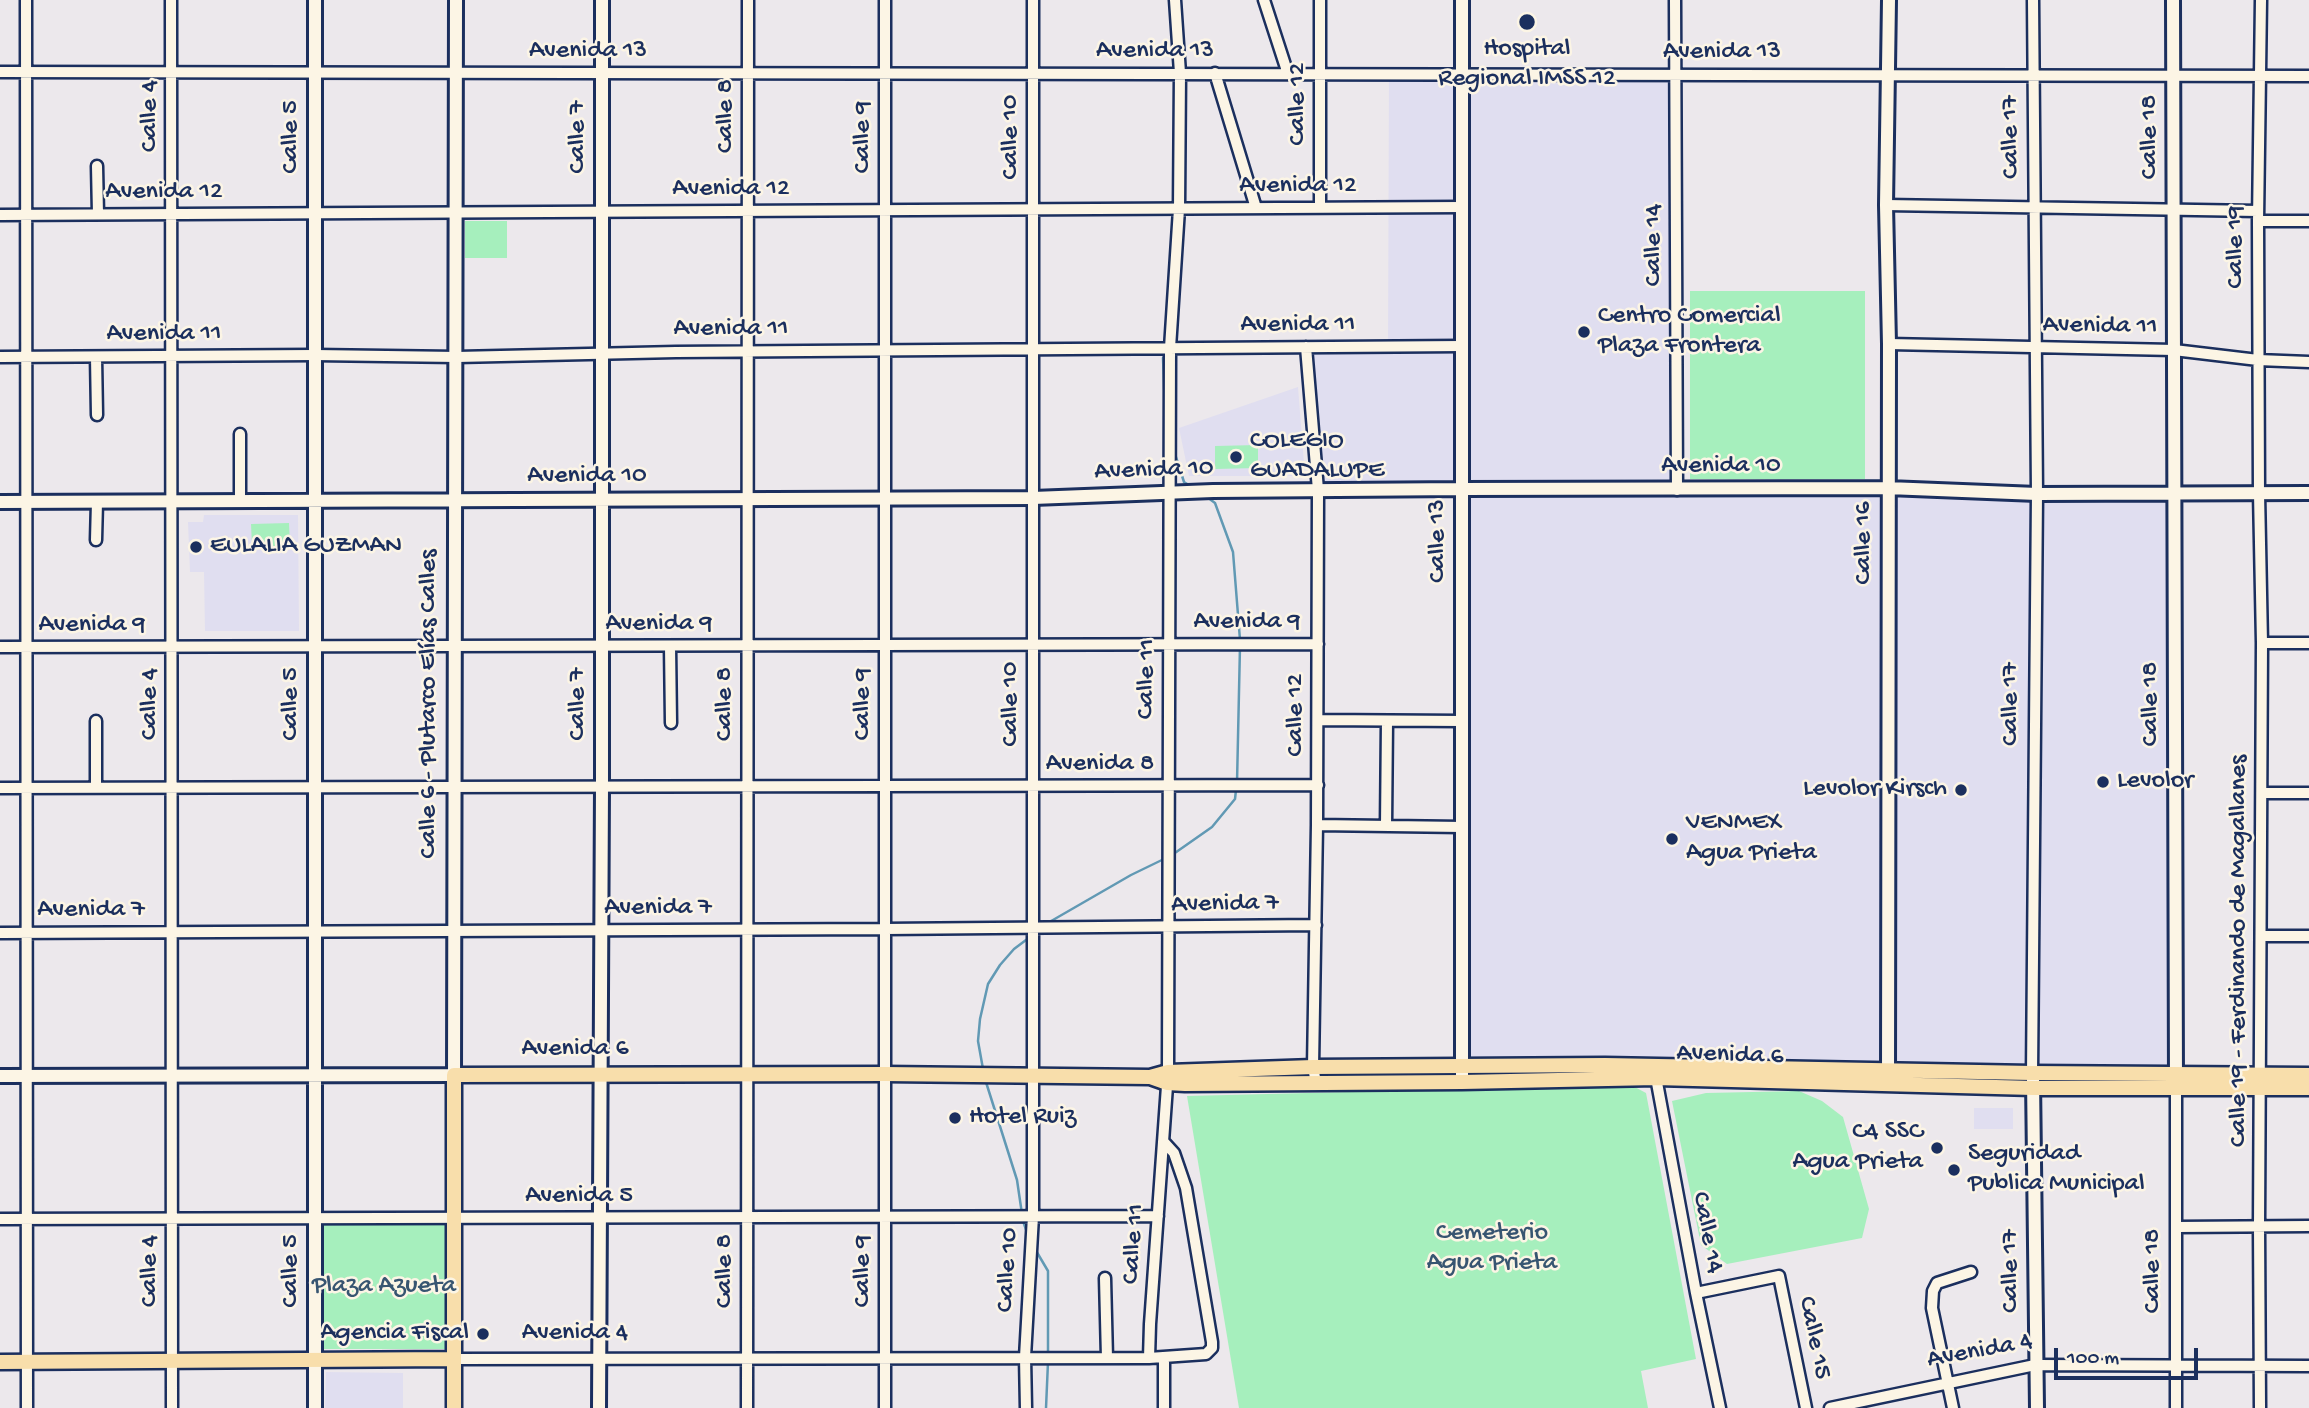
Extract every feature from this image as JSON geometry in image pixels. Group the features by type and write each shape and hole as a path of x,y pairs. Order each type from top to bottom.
{"main road":[{"name":"Avenida 6","path":"1167,1077 1313,1067 1462,1066 1655,1072 1887,1086 2034,1088 2176,1081 2261,1081 2309,1075"},
{"name":"Avenida 6","path":"454,1075 1031,1075 1316,1083 1462,1082 1655,1072 1888,1070 2032,1073 2176,1081"},
{"name":"Calle 6 - Plutarco Elías Calles","path":"454,1075 454,1408"},
{"name":"Avenida 6","path":"2261,1081 2309,1088"},
{"name":"Avenida 4","path":"0,1362 453,1359"}],"street":[{"path":"26,0 27,1408"},
{"name":"Calle 4","path":"172,0 172,1408"},
{"name":"Calle 5","path":"315,0 315,1408"},
{"name":"Calle 6 - Plutarco Elías Calles","path":"454,1075 456,0"},
{"name":"Calle 7","path":"599,1408 602,0"},
{"name":"Calle 8","path":"747,1408 748,0"},
{"name":"Calle 9","path":"885,1408 886,0"},
{"name":"Calle 10","path":"1026,1408 1033,1216 1033,0"},
{"name":"Calle 11","path":"1149,1358 1167,1077 1170,645 1168,492 1170,348 1179,209 1180,73 1175,0"},
{"path":"1264,0 1288,74"},
{"name":"Calle 12","path":"1320,0 1320,208"},
{"name":"Calle 13","path":"1462,0 1462,1082"},
{"name":"Calle 14","path":"1675,0 1677,490"},
{"name":"Calle 16","path":"1887,1086 1886,205 1889,0"},
{"name":"Calle 17","path":"2033,0 2037,494 2032,1073 2037,1408"},
{"name":"Calle 18","path":"2173,0 2176,1408"},
{"name":"Calle 19","path":"2259,493 2258,216 2261,0"},
{"name":"Avenida 13","path":"0,72 2309,76"},
{"path":"1215,73 1256,208"},
{"path":"97,166 98,214"},
{"path":"1886,205 2174,209 2309,220"},
{"name":"Avenida 12","path":"0,215 1462,207"},
{"name":"Avenida 11","path":"1888,344 2174,350 2258,360 2309,362"},
{"name":"Avenida 11","path":"0,357 457,356 748,351 1462,346"},
{"name":"Calle 12","path":"1306,347 1318,490 1318,785 1313,1067 1316,1083"},
{"path":"96,356 97,415"},
{"path":"240,434 240,501"},
{"name":"Avenida 10","path":"0,502 1033,498 1213,491 1462,489 1888,488 2037,494 2309,493"},
{"name":"Calle 19 - Ferdinando de Magallanes","path":"2259,493 2262,643 2260,1408"},
{"path":"96,540 97,502"},
{"path":"2262,643 2309,643"},
{"name":"Avenida 9","path":"0,647 1318,644"},
{"path":"670,646 671,723"},
{"path":"1318,720 1462,721"},
{"path":"96,721 96,788"},
{"path":"1385,826 1387,721"},
{"name":"Avenida 8","path":"0,788 1318,785"},
{"path":"2262,793 2309,793"},
{"path":"1317,825 1462,827"},
{"name":"Avenida 7","path":"0,933 1316,925"},
{"path":"2262,936 2309,936"},
{"name":"Calle 14","path":"1655,1072 1720,1408"},
{"name":"Avenida 6","path":"0,1076 454,1075"},
{"name":"Avenida 4","path":"453,1359 1149,1358 1206,1354 1212,1348 1186,1188 1174,1153 1164,1142"},
{"name":"Avenida 5","path":"0,1219 1158,1216"},
{"path":"2177,1227 2309,1226"},
{"path":"1953,1408 1932,1308 1933,1291 1937,1283 1971,1272"},
{"name":"Calle 15","path":"1696,1293 1779,1276 1806,1408"},
{"path":"1105,1278 1107,1358"},
{"path":"1164,1357 1164,1408"},
{"name":"Avenida 4","path":"1830,1408 2035,1364 2309,1366"}],"shaded area":[{"path":"1389,74 1676,74 1677,490 1318,490 1306,347 1388,346"},
{"name":"COLEGIO GUADALUPE","path":"1298,387 1305,476 1189,476 1179,428"},
{"path":"2175,494 2170,1066 1471,1060 1466,497"},
{"path":"204,515 298,515 299,631 205,631 204,572 190,572 188,522 203,522"},
{"path":"1974,1108 2013,1108 2013,1129 1974,1129"},
{"path":"326,1372 403,1373 403,1408 325,1408"}],"green space":[{"path":"465,221 507,221 507,258 465,258"},
{"path":"1690,291 1865,291 1865,479 1690,479"},
{"name":"COLEGIO GUADALUPE","path":"1258,445 1258,468 1215,469 1215,446"},
{"path":"289,523 290,546 252,546 251,524"},
{"name":"Cemeterio Agua Prieta","path":"1631,1085 1646,1093 1696,1359 1641,1371 1648,1408 1239,1408 1187,1096"},
{"path":"1799,1091 1822,1101 1843,1117 1869,1209 1862,1238 1727,1264 1701,1245 1672,1101 1706,1093"},
{"name":"Plaza Azueta","path":"323,1225 446,1225 446,1349 323,1349"}],"waterway":[{"path":"1163,358 1165,411"},
{"path":"1174,451 1184,482 1192,487"},
{"path":"1207,497 1215,503 1233,552 1240,640"},
{"path":"1237,783 1240,646"},
{"path":"1172,855 1212,827 1235,799 1236,790"},
{"path":"1046,924 1166,858"},
{"path":"983,1069 978,1041 988,984 1014,949 1030,937"},
{"path":"985,1079 1017,1180 1022,1214"},
{"path":"1023,1221 1029,1238"},
{"path":"1035,1249 1048,1271 1048,1355"},
{"path":"1046,1408 1048,1362"}],"place":[{"name":"Hospital Regional IMSS 12","path":"1527,22"},
{"name":"Centro Comercial Plaza Frontera","path":"1584,332"},
{"name":"COLEGIO GUADALUPE","path":"1236,457"},
{"name":"EULALIA GUZMAN","path":"196,547"},
{"name":"Levolor","path":"2103,782"},
{"name":"Levolor Kirsch","path":"1961,790"},
{"name":"VENMEX Agua Prieta","path":"1672,839"},
{"name":"Hotel Ruiz","path":"955,1118"},
{"name":"C4 SSC Agua Prieta","path":"1937,1148"},
{"name":"Seguridad Publica Municipal","path":"1954,1170"},
{"name":"Agencia Fiscal","path":"483,1334"}]}
